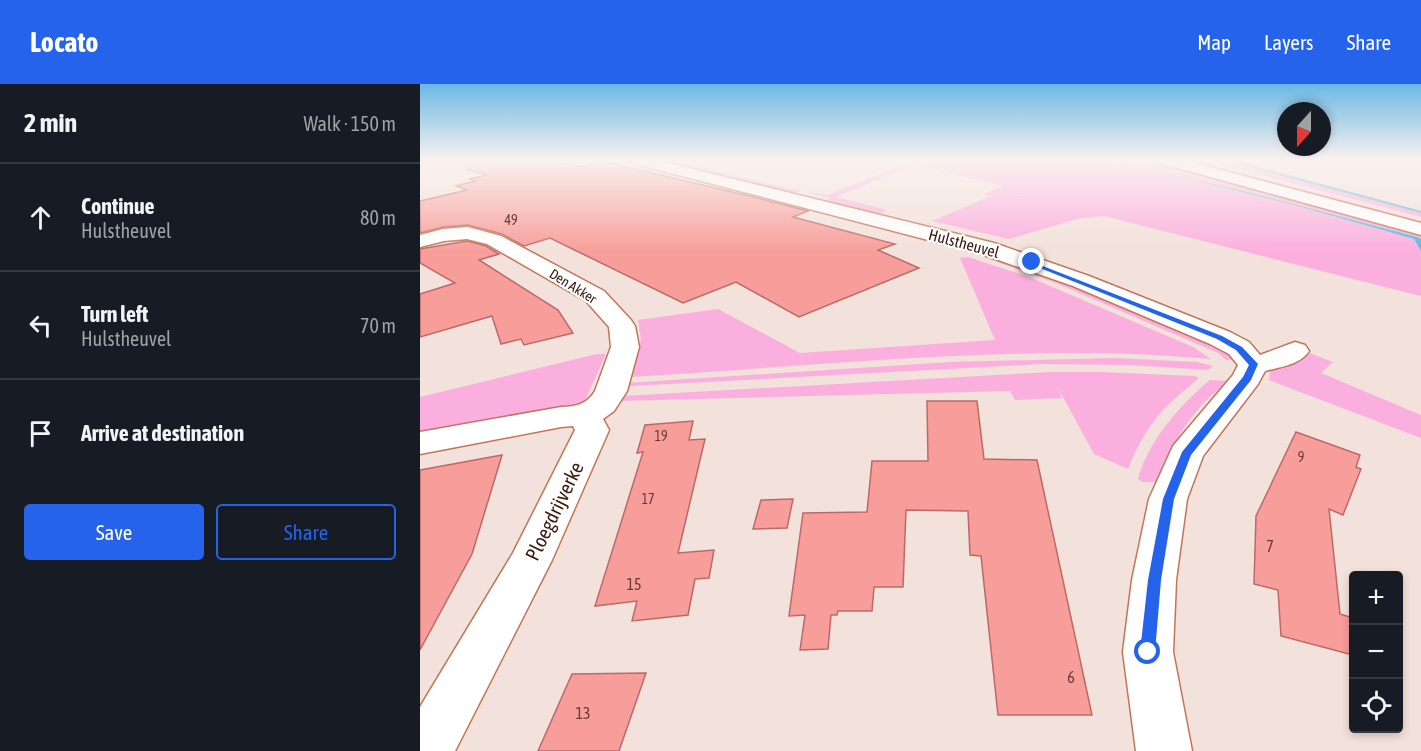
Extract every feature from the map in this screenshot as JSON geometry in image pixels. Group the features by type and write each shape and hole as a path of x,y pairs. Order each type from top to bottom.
{"street":[{"name":"Hulstheuvel","path":"760,191 986,248 1032,262 1220,338 1239,348 1253,364"},
{"path":"1280,191 1421,229"},
{"path":"1314,191 1421,220"},
{"name":"Den Akker","path":"420,241 468,232 494,240 595,296 622,326 625,347 610,391 603,404 585,416"},
{"path":"1164,751 1148,652 1154,580 1168,499 1186,454 1247,378 1253,364 1278,359 1294,351"},
{"path":"420,442 561,417 585,416"},
{"name":"Ploegdrijverke","path":"425,751 531,560 592,430 585,416"}],"shaded area":[{"path":"774,191 801,191 789,195"},
{"path":"802,191 827,195 837,191 850,191 836,197 887,210 874,216 820,203 830,198"},
{"path":"991,191 1238,191 1414,239 1421,251 1421,296 1104,216 1077,219 1009,239 932,221 991,196 983,194"},
{"path":"1244,191 1273,191 1421,231 1421,239"},
{"path":"1293,191 1309,191 1421,221 1421,227"},
{"path":"1322,191 1339,191 1421,213 1421,217"},
{"path":"983,253 997,255 1215,343 1237,360 1226,360 1218,353 1056,283 984,257"},
{"path":"968,257 1029,277 1193,347 1211,359 1138,354 993,354 630,377 641,340 638,320 718,309 800,353 995,340 960,258"},
{"path":"1307,352 1333,362 1321,373 1421,415 1421,438 1269,380 1270,370"},
{"path":"597,354 606,354 583,405 420,434 420,397"},
{"path":"1114,358 1197,362 1213,366 1208,370 1131,365 1043,364 631,386 627,386 626,383 950,362"},
{"path":"1050,372 1101,372 1199,378 1156,418 1140,443 1128,469 1094,454 1057,386 1062,398 1015,400 1010,391 619,401 624,396"},
{"path":"1210,380 1230,381 1217,390 1195,413 1169,453 1157,482 1143,482 1138,479 1149,451 1166,425"}],"water":[{"path":"1238,191 1256,194 1417,237 1421,239 1421,251 1414,239"},
{"path":"1339,191 1348,191 1421,211 1421,213"}],"building":[{"path":"462,191 728,191 808,211 793,217 895,244 878,250 919,268 799,317 736,282 683,303 550,238 524,246 502,234 468,225 443,227 420,233 420,201"},
{"path":"467,241 486,246 499,254 479,260 558,310 573,333 524,345 521,339 501,344 492,316 420,337 420,294 455,283 420,263 420,249"},
{"path":"927,401 977,401 984,459 1037,460 1092,715 998,715 981,556 970,555 968,511 906,510 903,587 874,587 872,611 838,611 837,615 831,615 828,649 800,650 805,615 789,616 803,513 867,512 872,461 928,461"},
{"path":"693,421 689,440 705,439 678,553 714,550 709,578 695,579 688,615 632,621 637,601 595,606 643,452 637,453 645,425"},
{"path":"1296,432 1360,455 1356,467 1361,469 1343,515 1329,509 1340,614 1349,617 1349,654 1281,636 1278,590 1254,584 1256,516"},
{"path":"502,455 472,554 420,650 420,470"},
{"path":"793,499 787,528 753,529 761,500"},
{"path":"646,673 619,751 538,751 572,674"}],"route":[{"path":"1032,262 1220,338 1239,348 1253,364 1247,378 1186,454 1168,499 1154,580 1148,652"}]}
